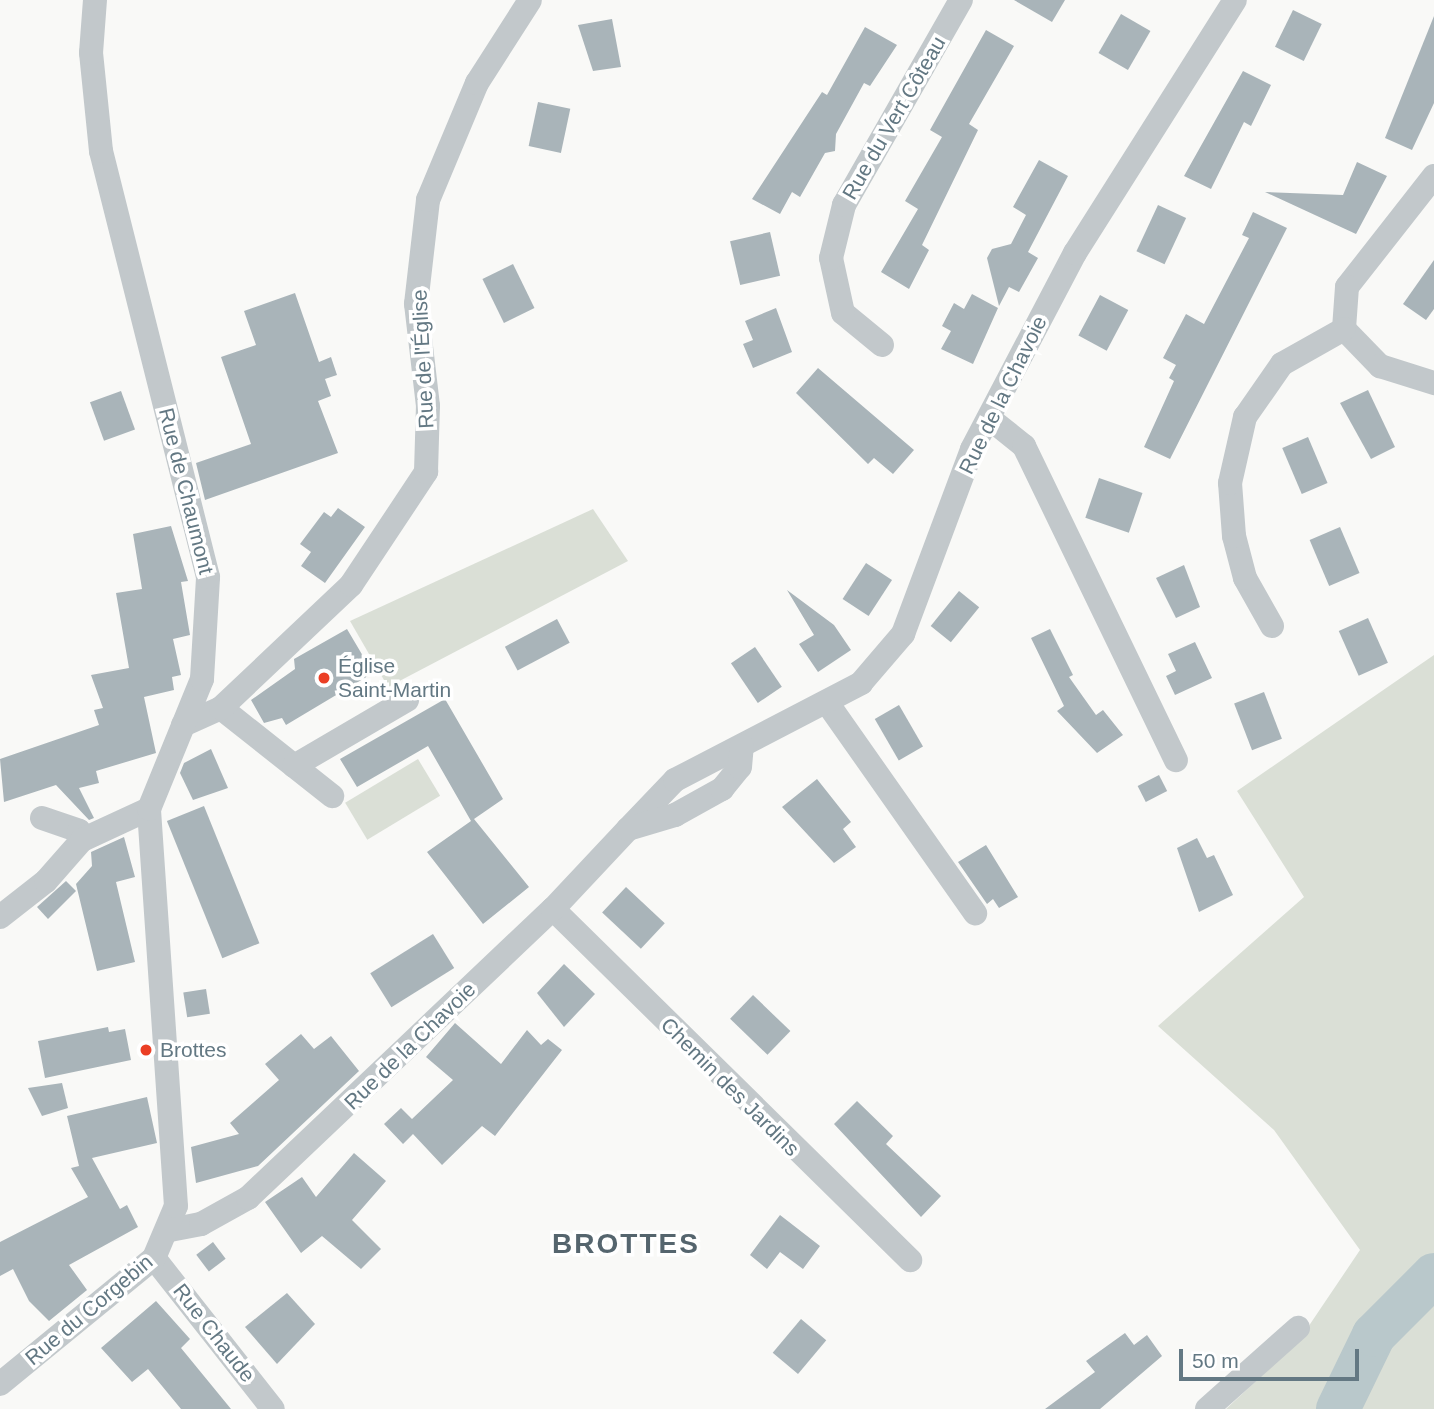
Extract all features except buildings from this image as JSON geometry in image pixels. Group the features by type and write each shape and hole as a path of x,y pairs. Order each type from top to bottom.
{"street":[{"name":"Rue de Chaumont","path":"95,0 91,53 101,151 208,578 202,679 149,809 178,1168 170,1230"},
{"name":"Rue de l'Église","path":"183,725 221,708 351,585 426,472 428,406 416,304 428,200 477,83 530,0"},
{"name":"Rue du Vert Côteau","path":"882,345 843,313 831,258 844,205 961,0"},
{"name":"Rue de la Chavoie","path":"170,1230 201,1224 248,1198 553,909 628,830 675,815 722,789 740,767 742,746 828,704 861,683 903,634 989,418 1075,253 1235,0"},
{"path":"1434,176 1346,287 1344,329 1380,366 1434,383"},
{"path":"1272,626 1245,578 1234,536 1230,483 1245,417 1282,364 1344,329"},
{"path":"989,418 1024,446 1176,760"},
{"path":"294,766 407,700"},
{"path":"828,704 975,913"},
{"path":"221,708 332,796"},
{"path":"0,917 46,881 82,840 149,809"},
{"path":"42,818 79,831 82,840"},
{"name":"Chemin des Jardins","path":"553,909 729,1089 910,1260"},
{"name":"Rue du Corgebin","path":"9,1376 154,1258 170,1230"},
{"name":"Rue Chaude","path":"154,1258 273,1409"},
{"path":"1207,1409 1298,1328"}],"shaded area":[{"path":"593,509 628,561 388,687 350,621"},
{"path":"1434,655 1434,1409 1226,1409 1298,1342 1360,1250 1274,1130 1158,1026 1304,897 1237,791"},
{"path":"418,759 440,796 367,840 345,803"}],"waterway":[{"path":"1338,1409 1374,1335 1434,1275"}],"place":[{"name":"Église Saint-Martin","path":"324,678"},
{"name":"Brottes","path":"146,1050"}],"district":[{"name":"BROTTES","path":"626,1244"}]}
